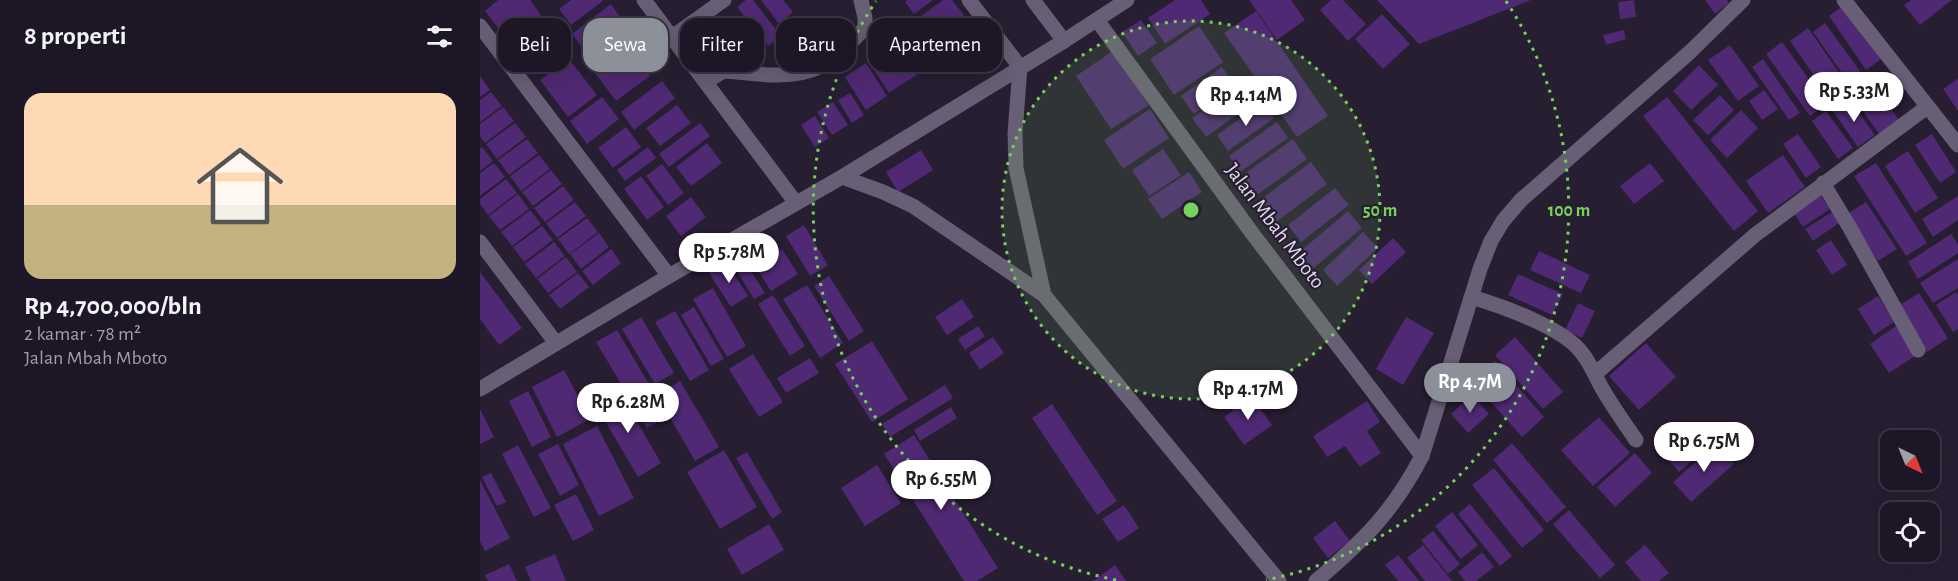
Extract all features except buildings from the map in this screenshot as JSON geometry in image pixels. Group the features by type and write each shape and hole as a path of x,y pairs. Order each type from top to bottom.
{"street":[{"path":"645,0 796,203"},
{"path":"672,37 724,0"},
{"path":"706,82 727,71 797,74 819,67 841,52 865,28 866,18 861,0"},
{"path":"969,0 1020,67 1015,133 1016,168 1044,296"},
{"path":"1033,0 1064,41"},
{"path":"480,389 669,276 842,177 1064,41 1126,0"},
{"path":"1316,581 1345,556 1388,511 1407,484 1422,456 1471,297 1491,241 1503,221 1521,200 1690,52 1743,0"},
{"path":"1844,0 1958,145"},
{"name":"Jalan Mbah Mboto","path":"1097,20 1252,233 1422,456"},
{"path":"480,26 669,276"},
{"path":"1594,374 1747,242 1927,107"},
{"path":"842,177 913,206 1044,296 1279,581"},
{"path":"1823,183 1918,350"},
{"path":"480,242 556,343"},
{"path":"1471,297 1496,304 1566,337 1582,352 1611,404 1636,440"}]}
